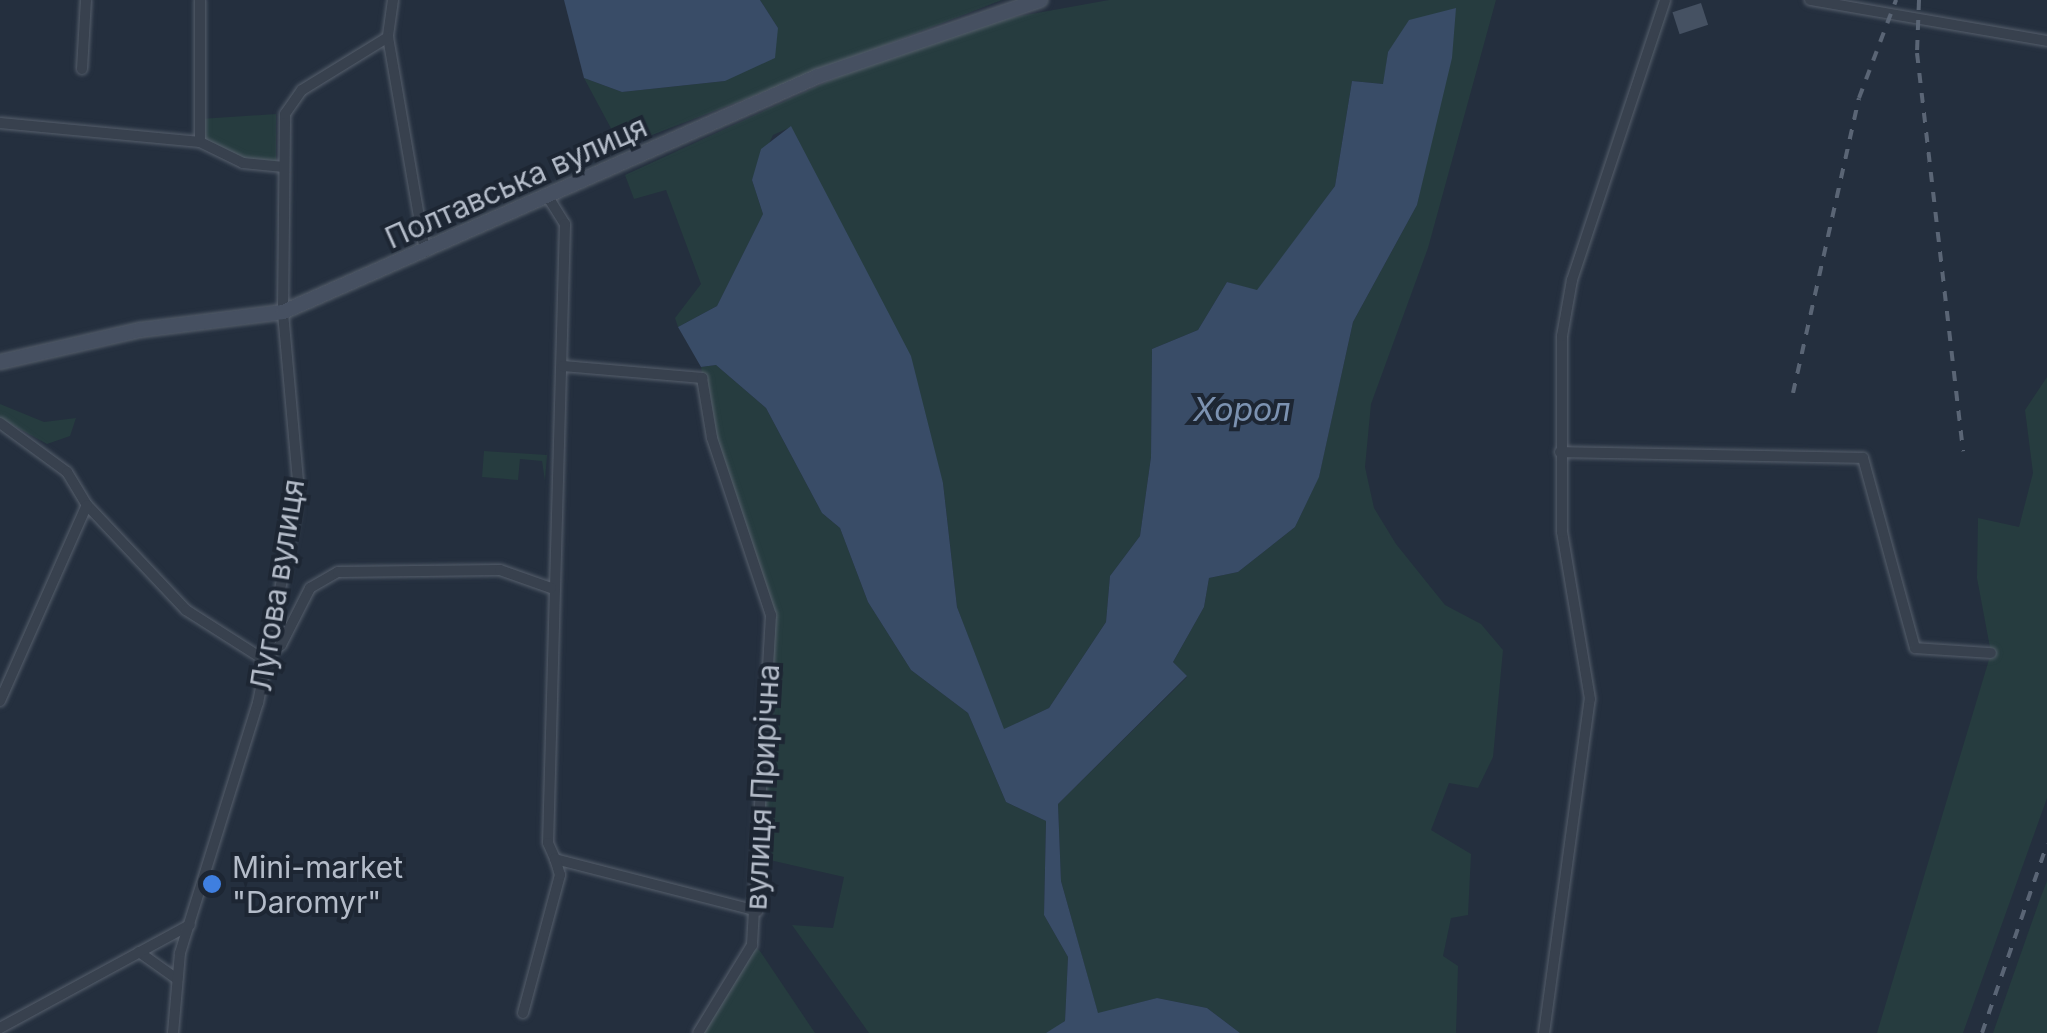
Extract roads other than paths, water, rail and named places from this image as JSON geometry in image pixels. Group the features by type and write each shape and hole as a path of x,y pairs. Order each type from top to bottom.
{"street":[{"path":"82,69 86,0"},
{"path":"200,0 200,142"},
{"path":"393,0 388,37 425,252"},
{"name":"Полтавська вулиця","path":"0,362 140,330 283,312 818,76 1040,0"},
{"path":"1544,1033 1590,699 1562,532 1559,380 1572,280 1665,0"},
{"path":"1810,0 2047,42"},
{"name":"Лугова вулиця","path":"173,1033 177,979 190,924 258,703 263,658 298,482 283,312 285,114 302,90 388,37"},
{"path":"0,123 200,142 243,163 284,167"},
{"path":"523,1013 560,876 548,843 551,588 563,366 565,224 548,197"},
{"name":"вулиця Прирічна","path":"563,366 684,371 702,378 712,406 712,438 771,615 756,768 757,911 752,944 698,1033"},
{"path":"0,423 38,444 87,504 186,610 263,658 281,645 310,588 338,572 500,570 551,588"},
{"path":"1560,452 1863,458 1915,648 1991,653"},
{"path":"0,701 87,504"},
{"path":"556,859 757,911"},
{"path":"0,1028 190,924"},
{"path":"139,952 177,979"}],"water":[{"path":"564,0 760,0 778,28 775,58 725,81 622,92 584,78"},
{"name":"Хорол","path":"1456,8 1452,58 1417,205 1353,322 1319,477 1295,527 1238,572 1209,578 1204,607 1173,662 1187,676 1058,804 1061,881 1098,1013 1157,998 1207,1008 1240,1033 1046,1033 1065,1021 1068,957 1044,915 1046,821 1006,802 968,713 911,670 868,602 840,528 822,513 766,408 716,365 701,367 678,327 717,306 763,214 752,180 761,149 791,126 911,356 943,483 957,607 1004,729 1049,708 1106,622 1110,576 1140,536 1151,457 1152,349 1198,330 1227,282 1257,290 1335,186 1352,81 1383,84 1388,52 1409,20"}],"railway":[{"path":"1793,393 1859,98 1896,0"},
{"path":"1919,0 1917,53 1963,451"},
{"path":"1982,1033 2047,844"}],"place":[{"name":"Mini-market \"Daromyr\"","path":"212,884"}]}
